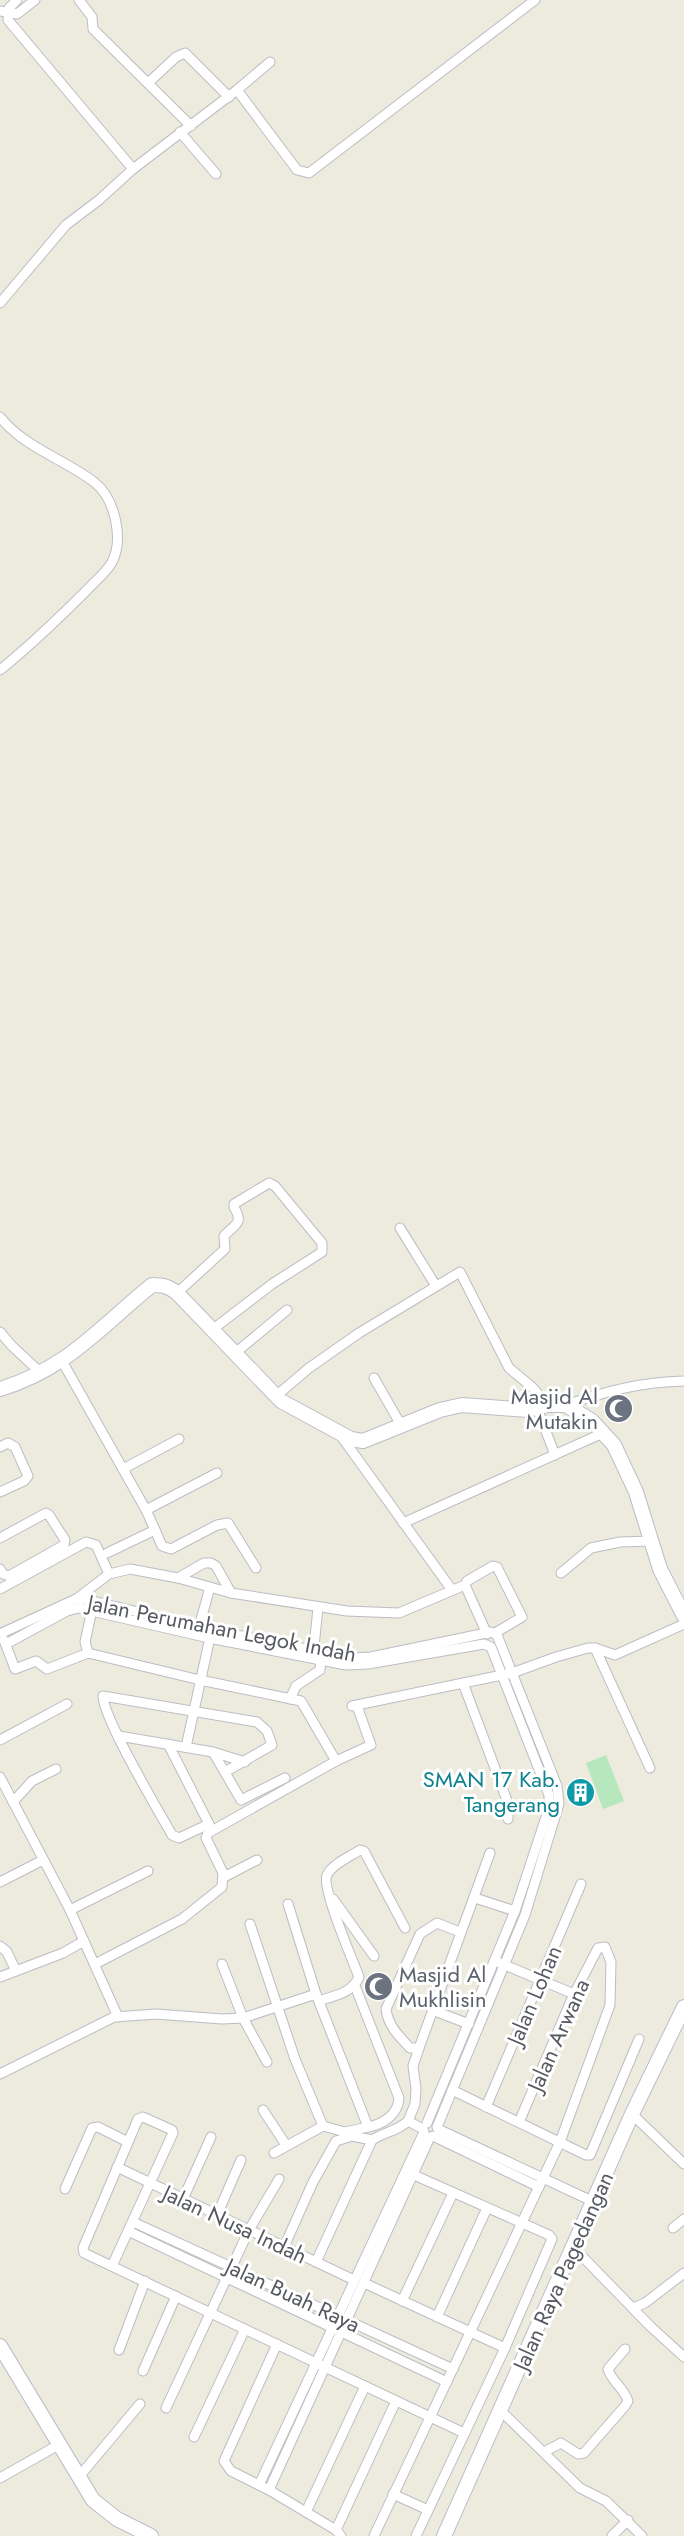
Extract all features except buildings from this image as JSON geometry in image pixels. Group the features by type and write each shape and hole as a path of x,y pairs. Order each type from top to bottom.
{"street":[{"path":"4,13 17,0"},
{"path":"4,13 17,14 35,0"},
{"path":"79,0 92,17 92,28 191,126"},
{"path":"148,83 176,57 185,53 233,94 297,170 309,173 535,0"},
{"path":"4,13 133,169"},
{"path":"0,303 66,225 99,200 133,169 233,94 270,62"},
{"path":"180,132 216,174"},
{"path":"0,417 18,436 96,483 112,508 117,546 111,564 60,616 0,670"},
{"path":"177,1293 225,1249 224,1236 239,1219 234,1204 263,1185 269,1183 275,1186 322,1243 322,1252 272,1284 212,1330"},
{"path":"400,1228 436,1286"},
{"path":"276,1396 309,1368 359,1333 458,1272 461,1273 509,1368 532,1387 542,1406 555,1455"},
{"path":"0,1389 42,1373 62,1361 152,1285 168,1286 177,1293 276,1396 340,1434 363,1441 440,1410 462,1405 528,1410 542,1406 566,1405 617,1388 655,1382 684,1381"},
{"path":"234,1354 287,1310"},
{"path":"0,1332 42,1373"},
{"path":"62,1361 146,1510 162,1546 171,1549 217,1525 228,1523 256,1568"},
{"path":"374,1378 401,1425"},
{"path":"566,1405 584,1415 614,1445 636,1492 660,1569 684,1617"},
{"path":"403,1523 603,1432"},
{"path":"340,1434 452,1590"},
{"path":"123,1468 179,1439"},
{"path":"0,1447 8,1443 13,1445 28,1476 24,1481 0,1492"},
{"path":"146,1510 217,1473"},
{"path":"0,1538 46,1514 65,1540 64,1545 9,1576 3,1574 0,1569"},
{"path":"107,1553 155,1530"},
{"path":"561,1573 591,1548 620,1542 651,1541"},
{"path":"0,1589 86,1542 96,1545 109,1574"},
{"path":"178,1578 204,1563 211,1563 216,1566 231,1593"},
{"path":"75,1604 109,1574 129,1569 178,1578 231,1593 318,1608 399,1612 465,1585 466,1581 494,1566 522,1617 491,1633 465,1585"},
{"path":"199,1627 210,1587"},
{"name":"Jalan Perumahan Legok Indah","path":"1,1632 44,1618 75,1604 199,1627 211,1634"},
{"path":"88,1653 85,1642 93,1606"},
{"name":"Jalan Perumahan Legok Indah","path":"93,1606 316,1656 346,1665 368,1664 487,1644 507,1674 560,1795 525,1915 469,2024 414,2175 269,2490"},
{"path":"290,1699 296,1686 320,1670 316,1656 318,1608"},
{"name":"Jalan Perumahan Legok Indah","path":"6,1644 44,1618"},
{"path":"95,1964 182,1919 222,1887 224,1877 206,1838 208,1833 336,1761 371,1744 355,1706 507,1674 556,1656 595,1648 615,1655 684,1624"},
{"path":"1,1632 16,1669 36,1661 46,1669 88,1653 304,1703 336,1761"},
{"name":"Jalan Perumahan Legok Indah","path":"259,2485 354,2280 452,2090 499,1963 549,1808 549,1795 491,1633 371,1657 316,1656"},
{"path":"186,1747 211,1634"},
{"path":"595,1648 650,1768"},
{"path":"463,1683 508,1803 507,1819"},
{"path":"168,1744 209,1824 179,1838 172,1835 119,1736 104,1705 103,1696 258,1722 264,1728 272,1745 225,1772"},
{"path":"0,1740 67,1704"},
{"path":"119,1736 213,1752 245,1761"},
{"path":"213,1752 241,1800 285,1778"},
{"path":"13,1802 32,1781 56,1768"},
{"path":"0,1778 70,1910 118,2017"},
{"path":"0,2074 88,2029 118,2017 156,2014 222,2019 243,2018 318,1997 349,1991 355,1986 359,1977 325,1880 330,1869 360,1850 364,1851 405,1928"},
{"path":"316,2262 372,2140 401,2128 408,2121 415,2104 413,2066 490,1853"},
{"path":"0,1882 43,1860"},
{"path":"224,1877 257,1860"},
{"path":"70,1910 148,1871"},
{"name":"Jalan Lohan","path":"486,2107 581,1884"},
{"path":"329,1896 374,1956"},
{"path":"474,1898 515,1911"},
{"path":"288,1904 318,1997 368,2127"},
{"path":"419,2048 410,2048 392,2028 387,2019 386,2009 420,1935 437,1923 460,1932"},
{"path":"250,1924 276,2008 323,2126"},
{"path":"0,1977 63,1953 84,1941"},
{"path":"0,1946 7,1952 16,1971"},
{"name":"Jalan Arwana","path":"519,2122 574,1994 598,1948 605,1947 610,1955 610,2005 560,2142"},
{"path":"499,1963 574,1994"},
{"path":"222,1964 243,2018 267,2062"},
{"path":"274,2153 323,2126 345,2132 368,2127 390,2118 399,2102 355,1986"},
{"name":"Jalan Raya Pagedangan","path":"444,2536 632,2114 684,2007"},
{"path":"432,2010 469,2024"},
{"path":"452,2090 590,2155 639,2038"},
{"path":"263,2110 286,2145"},
{"path":"632,2114 684,2164"},
{"path":"112,2266 173,2131 140,2117 83,2248 86,2254 464,2433"},
{"path":"408,2121 594,2202"},
{"path":"65,2188 92,2128 98,2127 128,2142"},
{"path":"430,2131 539,2187"},
{"path":"284,2247 313,2182 336,2141 352,2136 372,2140"},
{"path":"183,2199 211,2137"},
{"path":"374,2536 560,2142"},
{"path":"217,2215 241,2160"},
{"name":"Jalan Nusa Indah","path":"117,2168 354,2280"},
{"path":"414,2175 549,2235 552,2239 505,2348 417,2536"},
{"path":"166,2408 249,2230 279,2179"},
{"path":"402,2301 453,2193"},
{"path":"437,2317 487,2208"},
{"path":"674,2228 684,2219"},
{"name":"Jalan Buah Raya","path":"130,2226 231,2267 453,2369"},
{"name":"Jalan Buah Raya","path":"130,2226 227,2277 447,2382"},
{"path":"574,2248 633,2308 682,2351"},
{"path":"633,2308 645,2303 684,2273"},
{"path":"119,2349 145,2281"},
{"path":"364,2283 505,2348"},
{"path":"143,2370 176,2296"},
{"path":"194,2437 245,2329"},
{"path":"277,2344 224,2461 231,2471 269,2490 339,2533 396,2401"},
{"path":"0,2346 93,2500 104,2512 151,2536"},
{"path":"544,2452 561,2443 579,2454 584,2453 625,2406 628,2401 625,2392 609,2374 608,2369 625,2349"},
{"path":"306,2512 365,2386"},
{"path":"78,2478 140,2404"},
{"path":"501,2411 580,2488 606,2501 642,2536"},
{"path":"0,2478 60,2444"},
{"path":"393,2494 428,2510"},
{"path":"612,2536 628,2520"}],"green space":[{"path":"606,1755 624,1801 603,1809 586,1763"}],"place":[{"name":"Masjid Al Mutakin","path":"619,1409"},
{"name":"SMAN 17 Kab. Tangerang","path":"581,1792"},
{"name":"Masjid Al Mukhlisin","path":"378,1987"}]}
